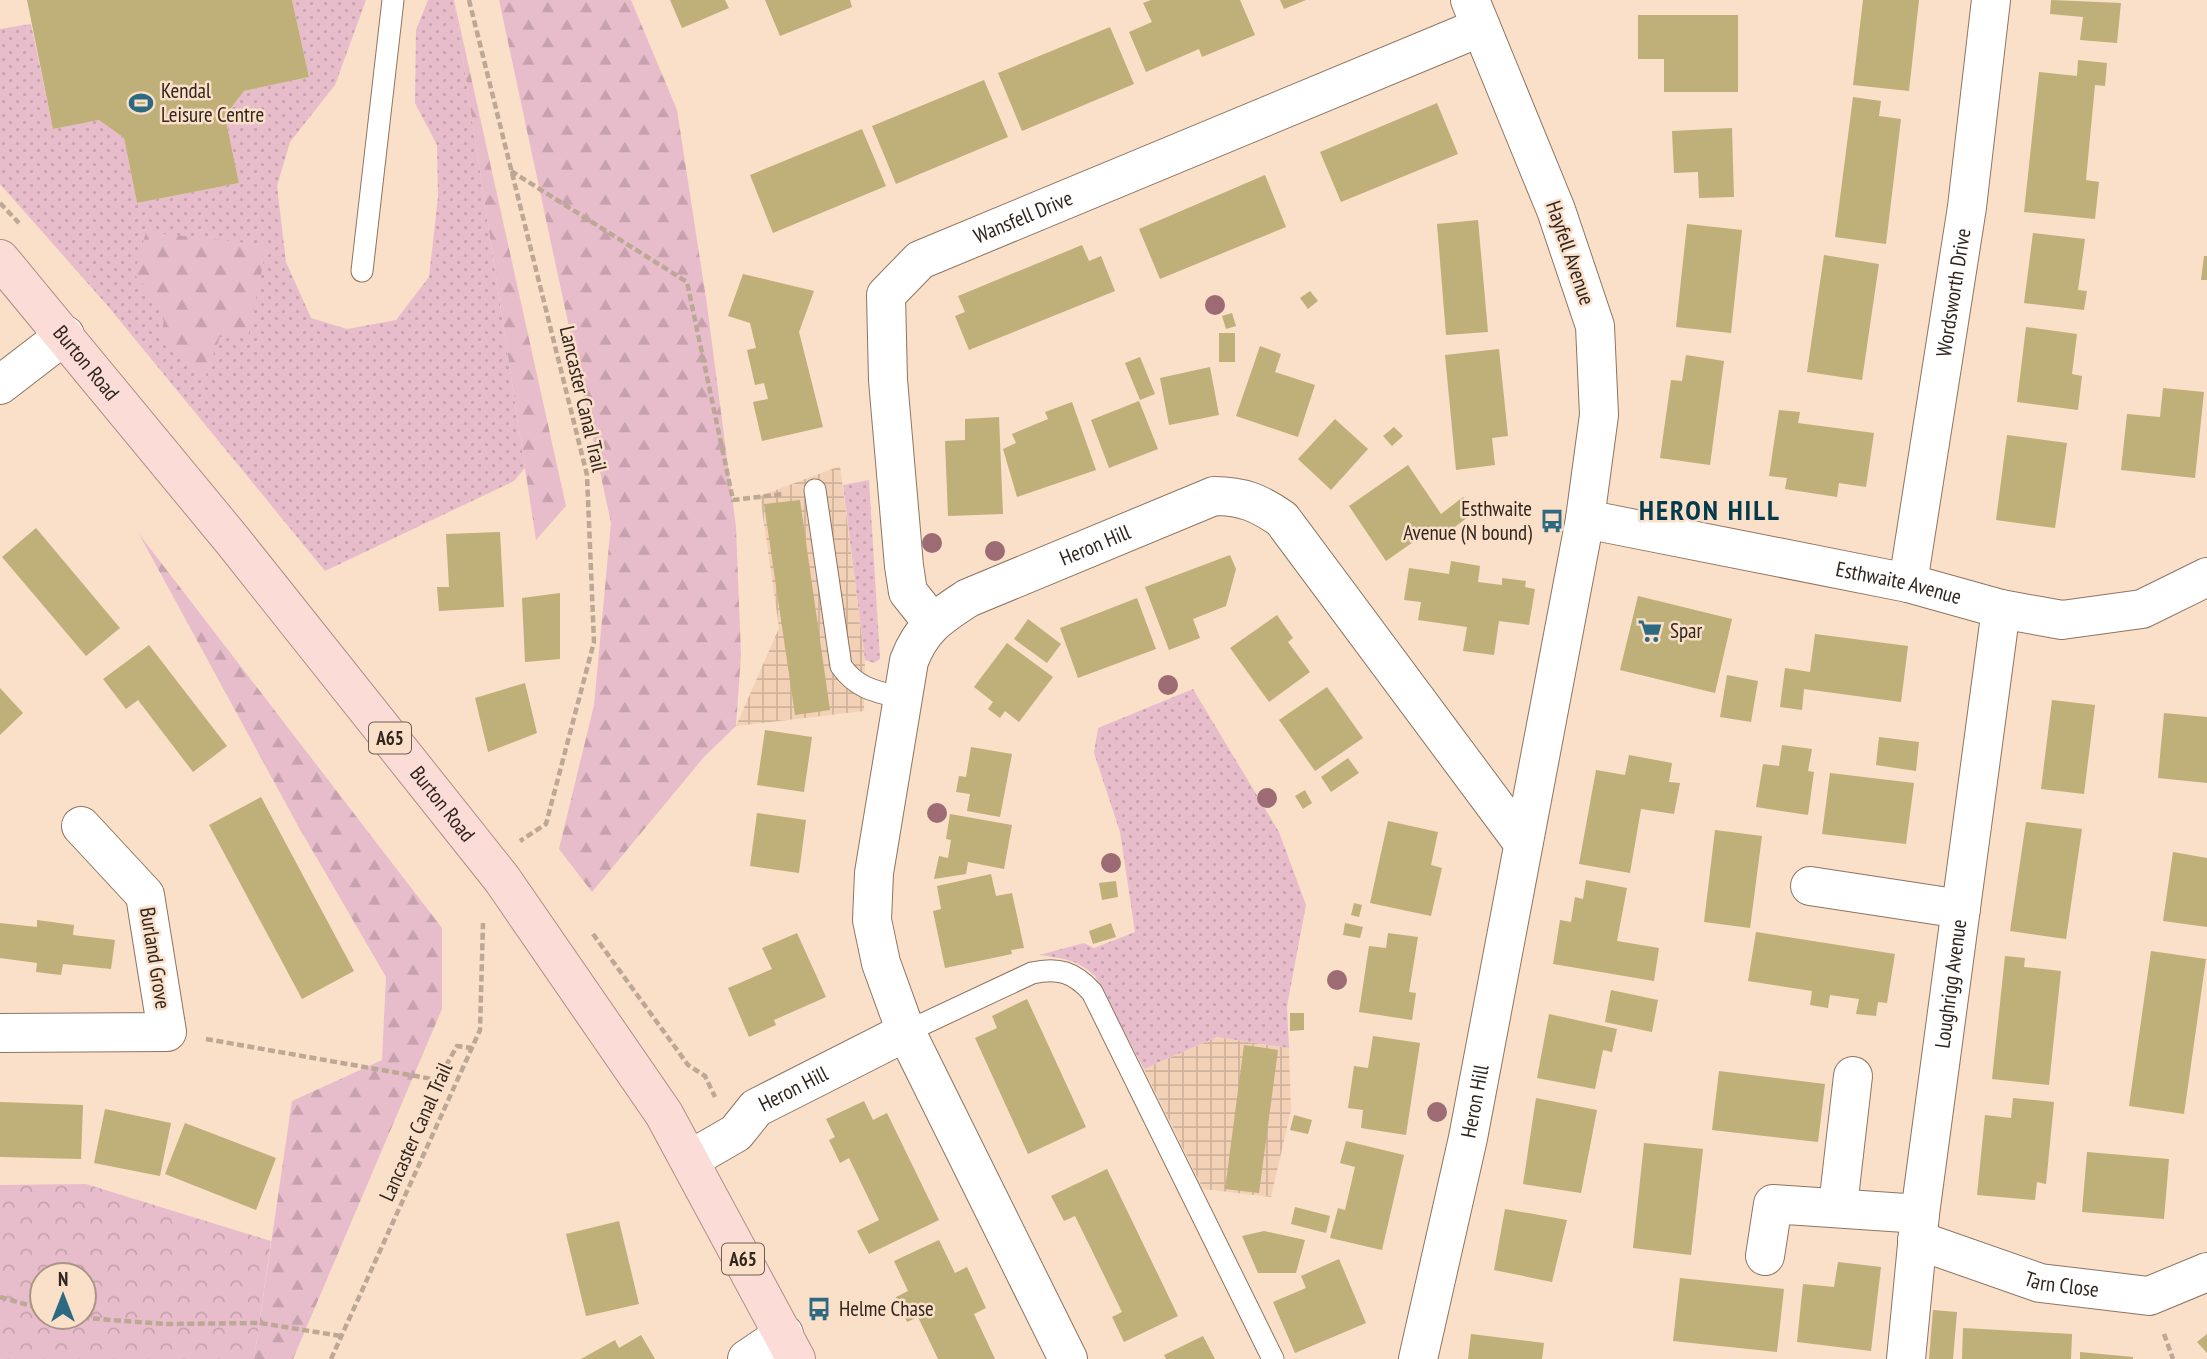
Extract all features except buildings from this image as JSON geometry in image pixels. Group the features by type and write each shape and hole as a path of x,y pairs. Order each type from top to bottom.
{"main road":[{"name":"Burton Road","path":"0,259 65,335 502,879 664,1114 691,1159 790,1347"}],"street":[{"name":"Wordsworth Drive","path":"1908,583 1967,207 1991,0"},
{"name":"Hayfell Avenue","path":"1476,13 1556,210 1595,326 1600,415 1585,519"},
{"name":"Wansfell Drive","path":"932,622 908,592 904,566 889,394 886,295 920,260 1476,13"},
{"path":"0,385 65,335"},
{"name":"Heron Hill","path":"1068,1359 906,1032 881,963 872,920 874,873 909,661 917,640 932,622 968,598 1214,496 1237,496 1258,502 1282,519 1523,843"},
{"name":"Esthwaite Avenue","path":"1585,519 1908,583 2001,609 2062,620 2143,609 2207,577"},
{"name":"Heron Hill","path":"1418,1359 1468,1138 1585,519"},
{"name":"Loughrigg Avenue","path":"1906,1359 1919,1227 2001,609"},
{"name":"Burland Grove","path":"0,1033 167,1032 145,895 81,826"},
{"path":"1810,886 1961,909"},
{"name":"Heron Hill","path":"691,1159 736,1133 756,1108 906,1032"},
{"path":"1838,1206 1853,1076"},
{"name":"Tarn Close","path":"1765,1256 1773,1203 1838,1206 1919,1227 2040,1283 2149,1296 2207,1272"},
{"path":"747,1359 790,1347"}],"lane":[{"path":"362,271 393,0"},
{"path":"815,490 841,666 851,681 903,698"},
{"path":"906,1032 1032,973 1050,969 1068,972 1083,982 1092,992 1273,1359"}],"path":[{"name":"Lancaster Canal Trail","path":"469,0 587,475 594,642 546,824 523,839"},
{"path":"511,171 687,282 733,499 815,490"},
{"name":"Lancaster Canal Trail","path":"331,1359 480,1030 483,922 489,918"},
{"path":"167,1032 438,1080 457,1046 472,1048"},
{"path":"0,1297 28,1305"},
{"path":"98,1319 165,1324 260,1323 341,1336"}],"shaded area":[{"path":"840,466 865,660 864,711 736,726 779,628 760,496"},
{"path":"1217,1037 1289,1048 1291,1110 1271,1197 1203,1189 1144,1069"}],"green space":[{"path":"292,0 366,0 335,85 290,142 277,186 286,262 311,318 347,329 396,320 429,277 438,197 437,145 415,103 416,30 428,0 454,0 525,468 514,481 325,571 107,305 0,184 0,29 31,24 53,129 99,120 124,138 137,203 239,183 225,116 244,91 309,77"},
{"path":"454,0 566,506 536,540 525,468"},
{"path":"499,0 631,0 677,110 707,305 736,527 741,655 736,726 704,757 592,892 559,849 594,705 611,523"},
{"path":"146,232 267,245 248,337 220,337 204,380 161,342 165,310 134,274"},
{"path":"869,480 880,659 874,663 865,660 843,485"},
{"path":"139,534 442,928 442,1009 293,1359 254,1359 292,1101 382,1060 386,977 297,824"},
{"path":"1193,689 1279,832 1306,905 1287,1006 1289,1048 1217,1037 1144,1069 1095,976 1076,963 1039,955 1084,943 1094,948 1135,932 1120,832 1094,753 1098,728"},
{"path":"86,1184 271,1241 254,1359 0,1359 0,1185"}],"place":[{"name":"Kendal Leisure Centre","path":"141,103"},
{"name":"Esthwaite Avenue (N bound)","path":"1552,521"},
{"name":"Spar","path":"1650,631"},
{"name":"Helme Chase","path":"819,1309"}],"district":[{"name":"HERON HILL","path":"1710,510"}]}
